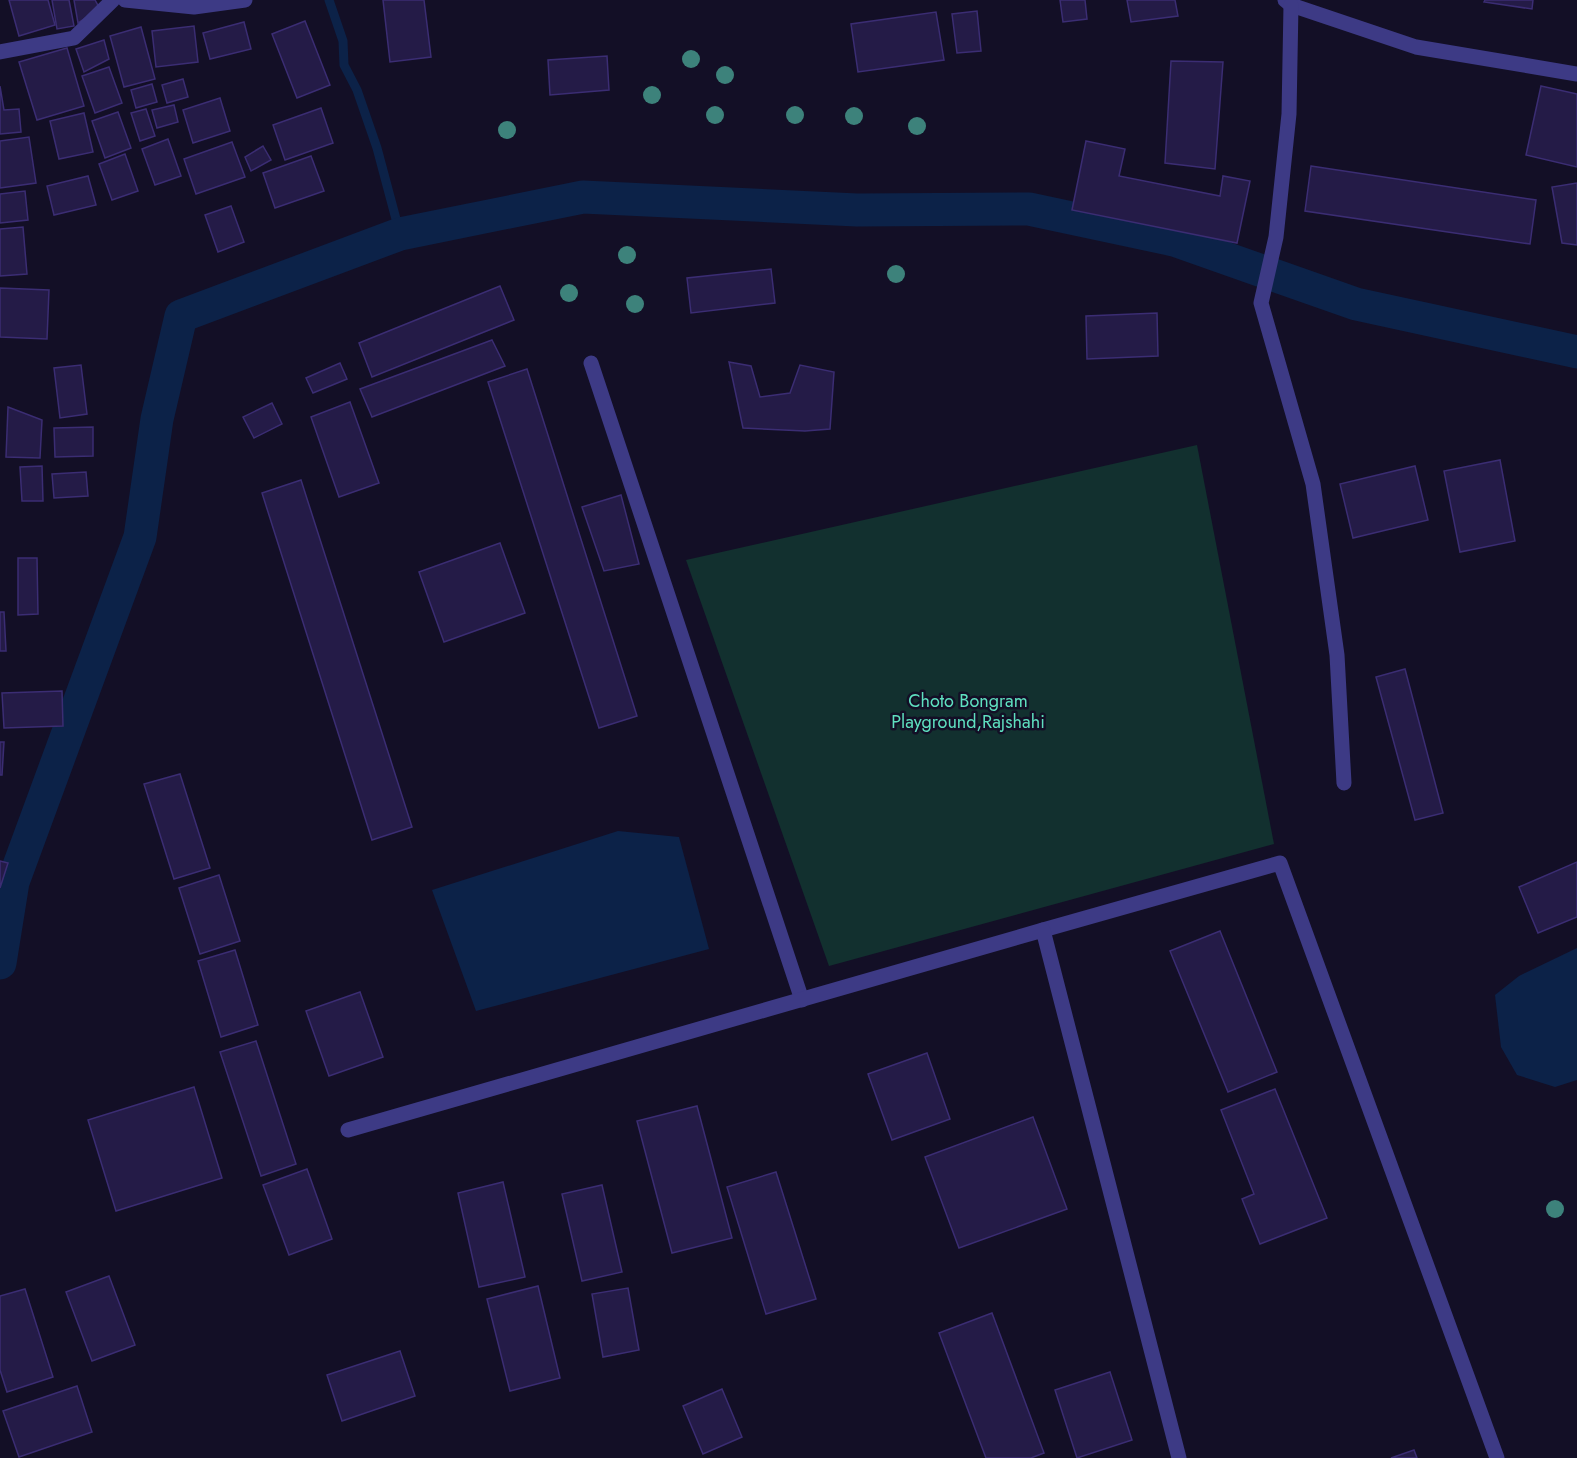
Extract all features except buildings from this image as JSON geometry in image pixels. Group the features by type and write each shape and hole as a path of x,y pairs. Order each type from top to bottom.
{"street":[{"path":"0,52 74,38 113,0"},
{"path":"125,0 194,7 244,0"},
{"path":"1344,783 1337,654 1313,484 1262,303 1276,237 1289,114 1288,3 1416,47 1577,74"},
{"path":"591,363 802,1000"},
{"path":"348,1130 1280,863 1497,1458"},
{"path":"1043,930 1179,1458"}],"green space":[{"name":"Choto Bongram Playground,Rajshahi","path":"1197,445 1274,844 829,966 686,560"}],"water":[{"path":"618,831 679,837 709,949 476,1011 432,890"},
{"path":"1577,948 1577,1080 1555,1087 1517,1075 1501,1047 1495,995 1519,976"}],"waterway":[{"path":"329,0 343,41 344,65 357,90 377,148 400,234"},
{"path":"0,963 13,882 140,537 157,419 181,316 400,234 583,197 857,210 1029,209 1174,240 1356,304 1577,352"}]}
